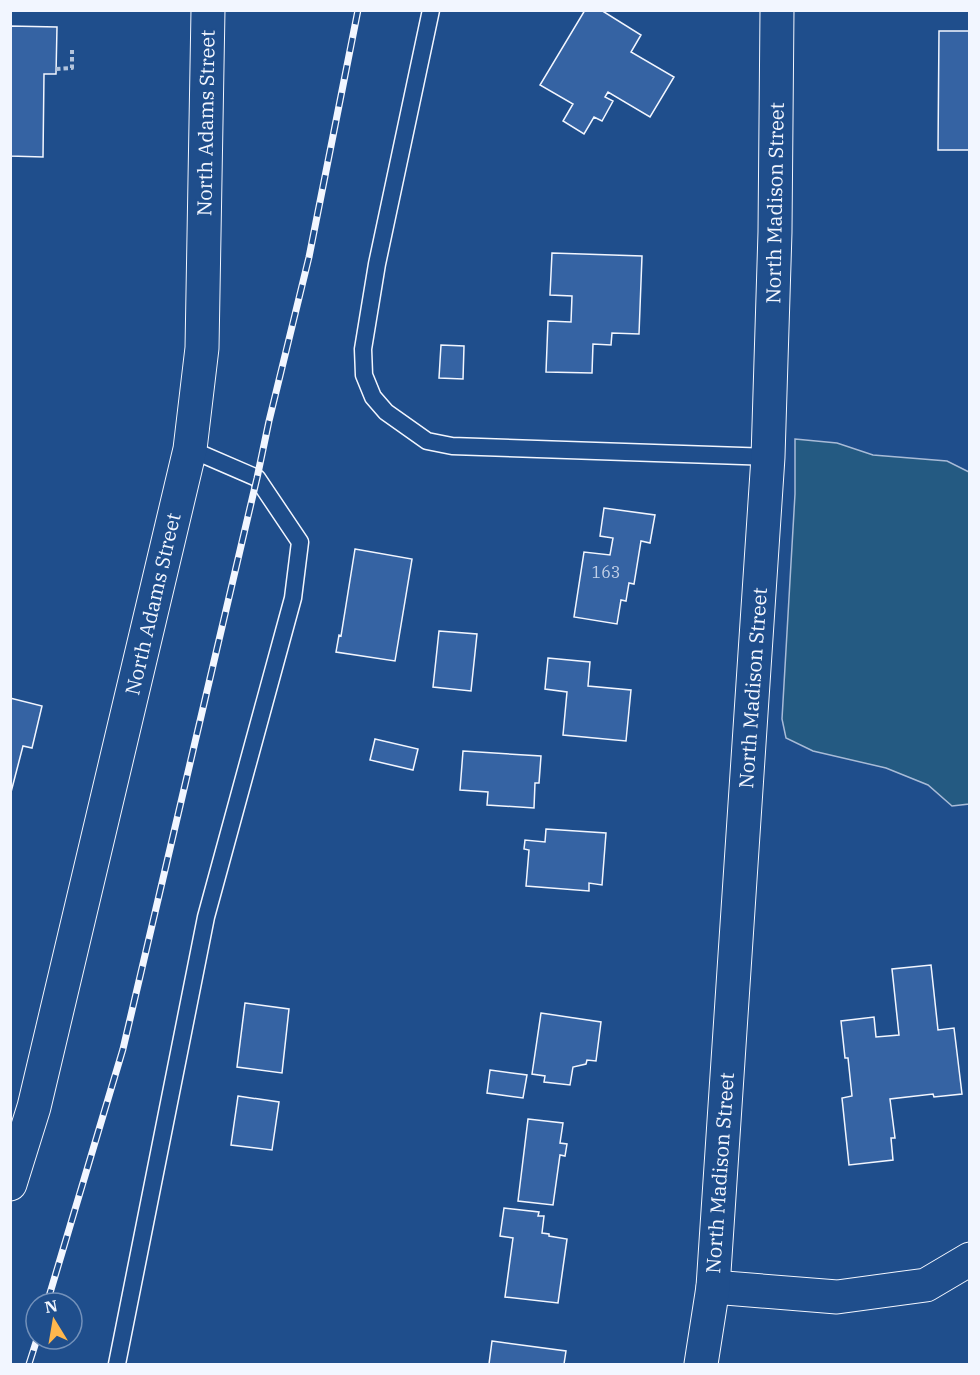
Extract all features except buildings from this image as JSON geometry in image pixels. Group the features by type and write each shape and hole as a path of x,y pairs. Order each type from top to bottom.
{"street":[{"name":"North Adams Street","path":"10,1184 34,1107 190,449 202,348 208,10"},
{"name":"North Madison Street","path":"701,1365 713,1287 768,457 775,232 777,10"},
{"path":"713,1287 837,1297 926,1285 969,1259"}],"lane":[{"path":"431,10 377,264 363,349 364,375 373,397 386,412 427,441 452,446 768,457"},
{"path":"117,1365 206,917 293,598 300,542 256,478 190,449"}],"path":[{"path":"56,69 72,68 72,50"}],"shaded area":[{"path":"795,439 837,443 873,455 947,461 969,472 969,804 952,806 928,785 886,768 813,751 786,738 782,719 795,494"}],"railway":[{"path":"51,1291 123,1049 309,257 358,10"},
{"path":"29,1364 33,1351"}]}
